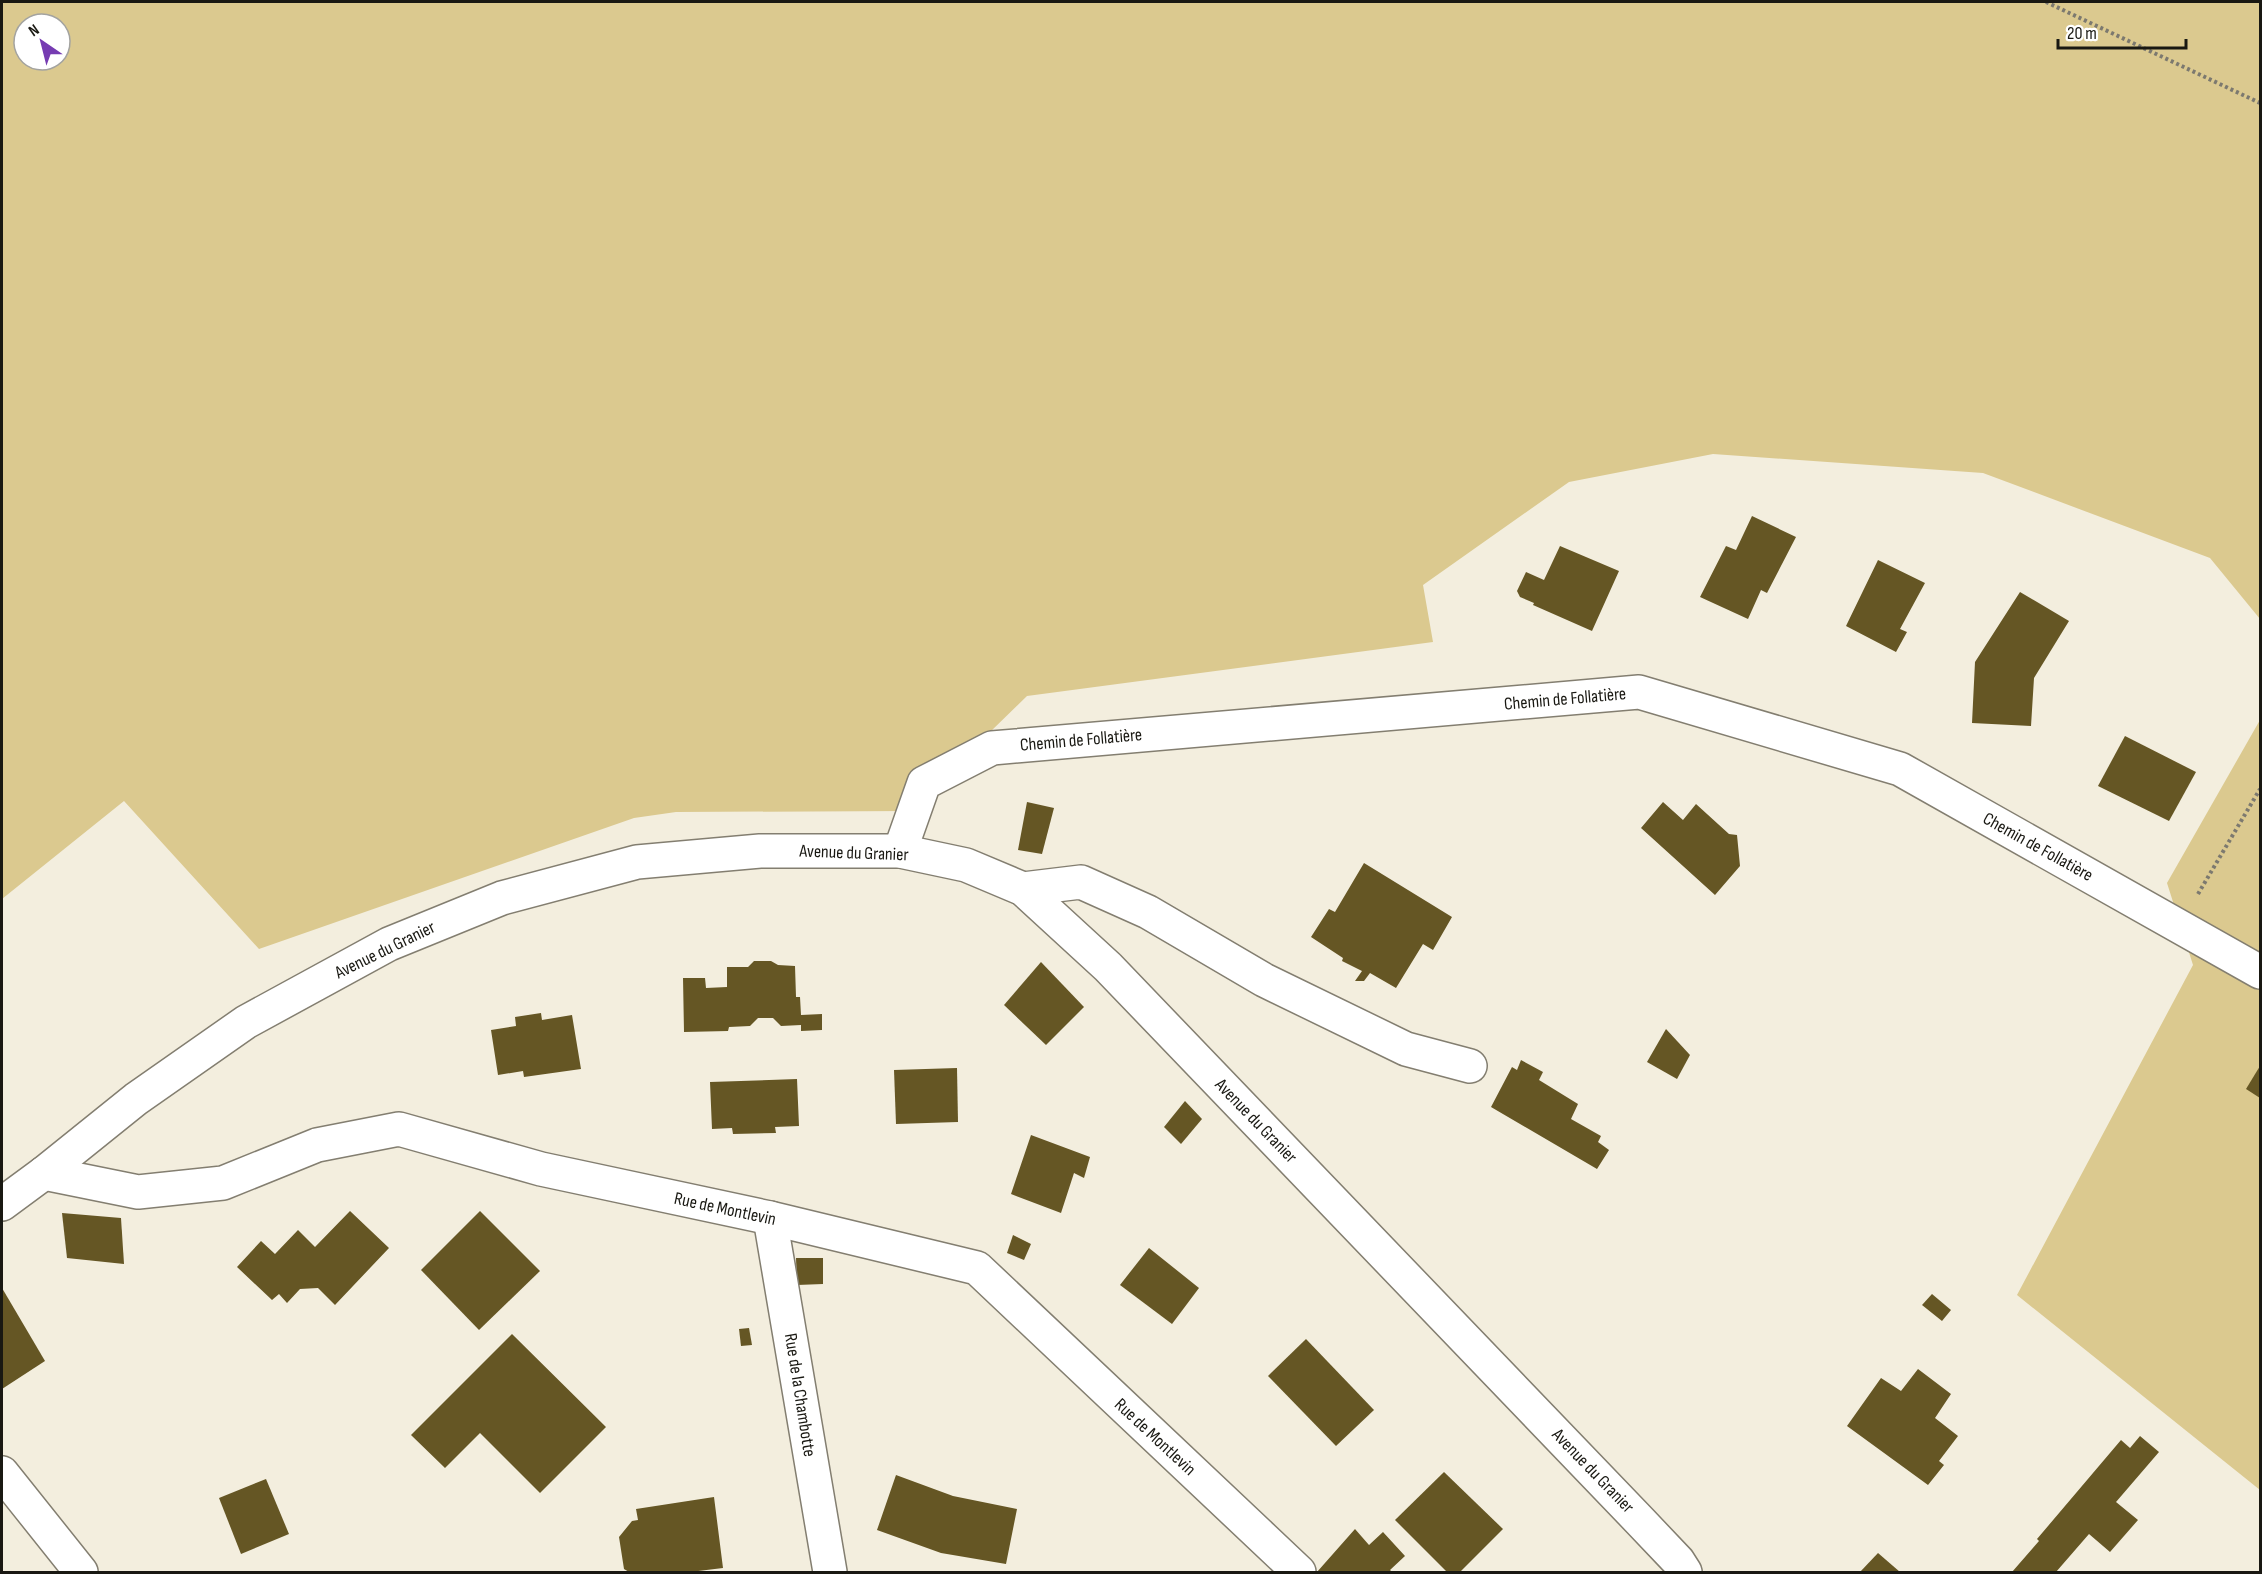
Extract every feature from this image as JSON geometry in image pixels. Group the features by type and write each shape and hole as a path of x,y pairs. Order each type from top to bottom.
{"street":[{"name":"Chemin de Follatière","path":"900,851 924,783 992,748 1639,692 1900,770 2260,972"},
{"name":"Avenue du Granier","path":"2,1204 136,1099 246,1022 389,944 502,898 637,862 760,850 900,851 966,865 1023,889 1108,967 1632,1512 1678,1561 1685,1572"},
{"path":"1023,889 1080,882 1148,912 1264,980 1406,1049 1470,1066"},
{"name":"Rue de Montlevin","path":"44,1173 138,1192 224,1183 317,1145 399,1129 541,1169 770,1218 977,1268 1299,1572"},
{"name":"Rue de la Chambotte","path":"770,1218 830,1572"},
{"path":"2,1473 81,1572"}],"path":[{"path":"2046,2 2260,103"},
{"path":"2179,926 2260,789"}],"shaded area":[{"path":"2,2 2260,2 2260,619 2210,558 1983,473 1713,454 1569,482 1423,585 1433,642 1027,696 909,811 676,812 634,818 259,949 124,801 2,899"},
{"path":"2260,720 2260,1490 2017,1295 2193,965 2167,883"}],"building":[{"path":"1752,516 1796,537 1767,593 1761,590 1748,619 1700,597 1726,546 1736,550"},
{"path":"1560,546 1619,571 1592,631 1533,605 1534,603 1520,597 1517,591 1526,572 1544,580"},
{"path":"1878,560 1925,583 1900,629 1907,632 1896,652 1846,626"},
{"path":"2020,592 2069,621 2034,678 2031,726 1972,723 1975,662"},
{"path":"2125,736 2196,772 2169,821 2098,786"},
{"path":"1027,802 1054,808 1042,854 1018,850"},
{"path":"1663,802 1683,820 1696,804 1729,834 1737,835 1740,866 1715,895 1641,828"},
{"path":"1364,863 1452,917 1433,950 1423,944 1396,988 1370,973 1364,981 1355,981 1362,971 1342,961 1343,958 1311,937 1329,909 1335,912"},
{"path":"754,961 771,961 778,965 795,966 796,997 800,997 801,1015 822,1014 822,1030 801,1031 801,1025 781,1026 773,1018 758,1018 750,1026 729,1027 728,1031 684,1032 683,978 705,978 706,988 727,987 727,967 748,967"},
{"path":"1041,962 1084,1007 1046,1045 1004,1005"},
{"path":"541,1013 542,1020 572,1015 581,1069 524,1077 523,1071 498,1075 491,1030 516,1026 515,1017"},
{"path":"1666,1029 1690,1055 1677,1079 1647,1062"},
{"path":"1521,1060 1543,1072 1539,1080 1578,1104 1571,1119 1601,1136 1598,1142 1609,1150 1597,1169 1491,1107 1512,1067 1517,1070"},
{"path":"2260,1066 2260,1098 2246,1089"},
{"path":"957,1068 958,1122 896,1124 894,1070"},
{"path":"797,1079 799,1126 775,1127 776,1133 733,1134 732,1128 712,1129 710,1082"},
{"path":"1185,1101 1202,1119 1181,1144 1164,1127"},
{"path":"1031,1135 1090,1157 1084,1178 1074,1173 1061,1213 1011,1194"},
{"path":"350,1211 389,1248 335,1305 318,1288 300,1289 287,1303 279,1294 272,1300 237,1267 261,1241 275,1254 298,1230 315,1247"},
{"path":"480,1211 540,1271 479,1330 421,1270"},
{"path":"62,1213 121,1218 124,1264 67,1258"},
{"path":"1013,1235 1031,1244 1024,1260 1007,1253"},
{"path":"1149,1248 1199,1288 1172,1324 1120,1285"},
{"path":"796,1258 823,1258 823,1284 797,1285"},
{"path":"2,1288 45,1361 2,1389"},
{"path":"1932,1294 1951,1310 1942,1321 1922,1305"},
{"path":"749,1328 752,1345 741,1346 739,1329"},
{"path":"512,1334 606,1427 540,1493 480,1433 445,1468 411,1435"},
{"path":"1306,1339 1374,1410 1336,1446 1268,1376"},
{"path":"1918,1369 1951,1394 1935,1418 1958,1436 1939,1461 1944,1465 1928,1485 1847,1426 1881,1378 1901,1391"},
{"path":"2140,1436 2159,1452 2116,1502 2138,1520 2110,1552 2089,1534 2056,1572 2012,1572 2121,1440 2130,1448"},
{"path":"1444,1472 1503,1529 1460,1572 1447,1572 1395,1520"},
{"path":"896,1475 953,1496 1017,1509 1006,1564 941,1553 877,1530"},
{"path":"266,1479 289,1534 241,1554 219,1498"},
{"path":"714,1497 723,1568 690,1572 629,1572 624,1569 619,1537 632,1521 638,1520 636,1509"},
{"path":"1355,1529 1369,1545 1383,1532 1405,1556 1390,1570 1392,1572 1317,1572"},
{"path":"1878,1553 1900,1572 1860,1572"}]}
